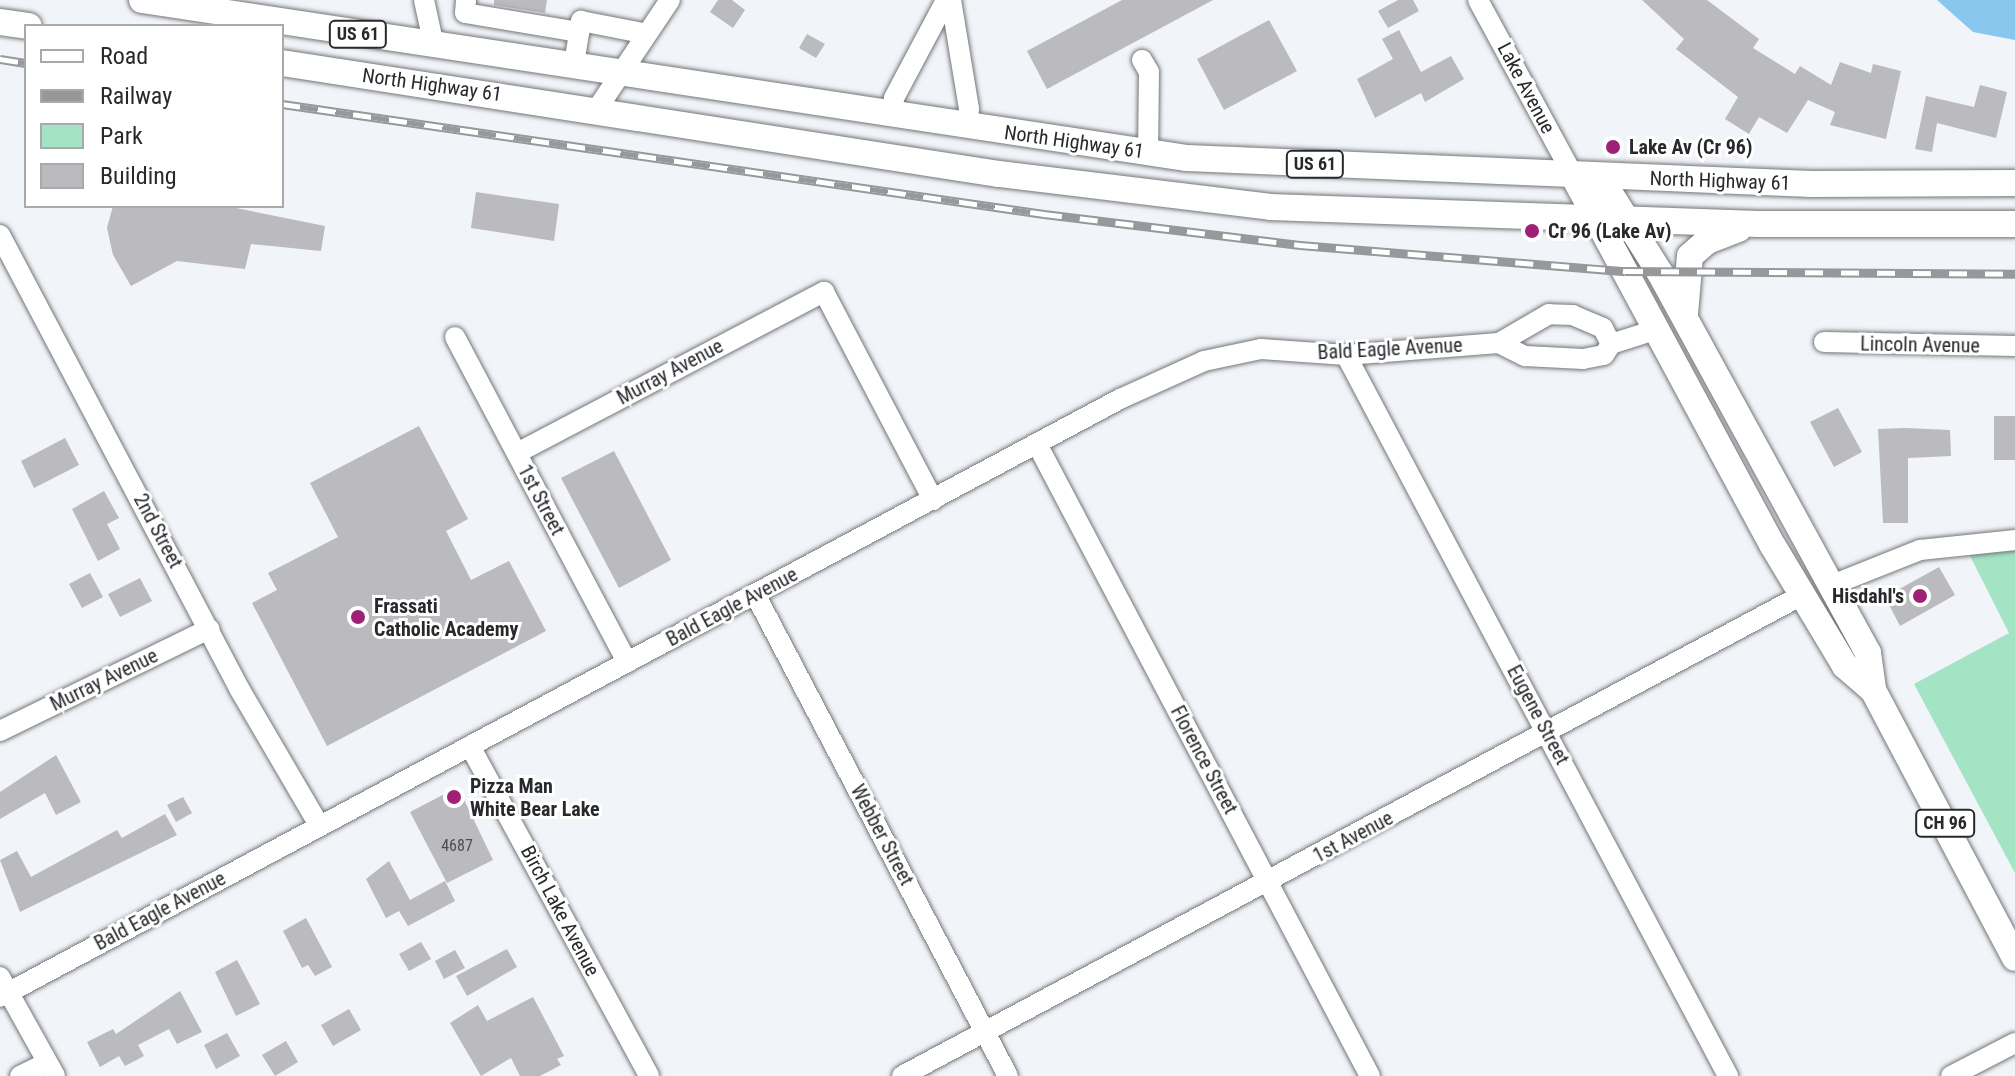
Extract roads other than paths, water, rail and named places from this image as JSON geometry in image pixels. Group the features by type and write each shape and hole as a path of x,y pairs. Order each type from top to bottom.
{"main road":[{"name":"North Highway 61","path":"142,0 1148,152 1408,170 1811,184 2015,183"},
{"path":"0,22 24,25"},
{"name":"North Highway 61","path":"284,63 1188,199 1759,224 2015,224"},
{"name":"CH 96","path":"1573,175 1802,595 1845,666 1873,690"},
{"path":"1599,176 1629,220 1689,325"},
{"path":"1689,325 1685,274 1693,252 1716,236 1759,224"},
{"name":"CH 96","path":"1689,325 1868,653 1873,690 2015,958"}],"street":[{"path":"424,0 434,46"},
{"path":"466,0 465,13 579,32"},
{"path":"597,109 670,0"},
{"path":"892,114 894,98 948,0"},
{"path":"948,0 969,109 967,126"},
{"name":"Lake Avenue","path":"1478,0 1573,175"},
{"path":"574,64 581,21 647,34"},
{"path":"1142,60 1149,72 1148,152"},
{"name":"2nd Street","path":"0,235 209,629 319,825"},
{"name":"Murray Avenue","path":"517,453 824,292 933,500"},
{"name":"Bald Eagle Avenue","path":"3,989 470,746 1037,444 1204,361 1261,349 1346,355 1499,343 1549,314 1573,315 1603,328 1611,344 1604,355 1583,359 1525,356 1499,343"},
{"path":"1611,344 1655,330"},
{"name":"1st Street","path":"455,337 627,662"},
{"name":"Lincoln Avenue","path":"1824,342 2015,346"},
{"name":"Eugene Street","path":"1346,355 1728,1076"},
{"name":"Florence Street","path":"1037,444 1370,1076"},
{"path":"1832,585 1943,544 2015,540"},
{"name":"Webber Street","path":"755,594 1008,1076"},
{"name":"1st Avenue","path":"902,1076 1548,734 1802,595"},
{"name":"Murray Avenue","path":"0,731 209,629"},
{"name":"Birch Lake Avenue","path":"470,746 649,1076"},
{"path":"3,989 51,1070 20,1076"},
{"path":"1951,1076 2015,1043"}],"water":[{"path":"1937,0 2015,0 2015,40 1973,32"}],"railway":[{"path":"0,59 24,63"},
{"path":"284,104 1044,214 1300,245 1625,271 2015,274"}],"place":[{"name":"Lake Av (Cr 96)","path":"1613,147"},
{"name":"Cr 96 (Lake Av)","path":"1532,231"},
{"name":"Hisdahl's","path":"1920,596"},
{"name":"Frassati Catholic Academy","path":"358,617"},
{"name":"Pizza Man White Bear Lake","path":"454,797"}]}
